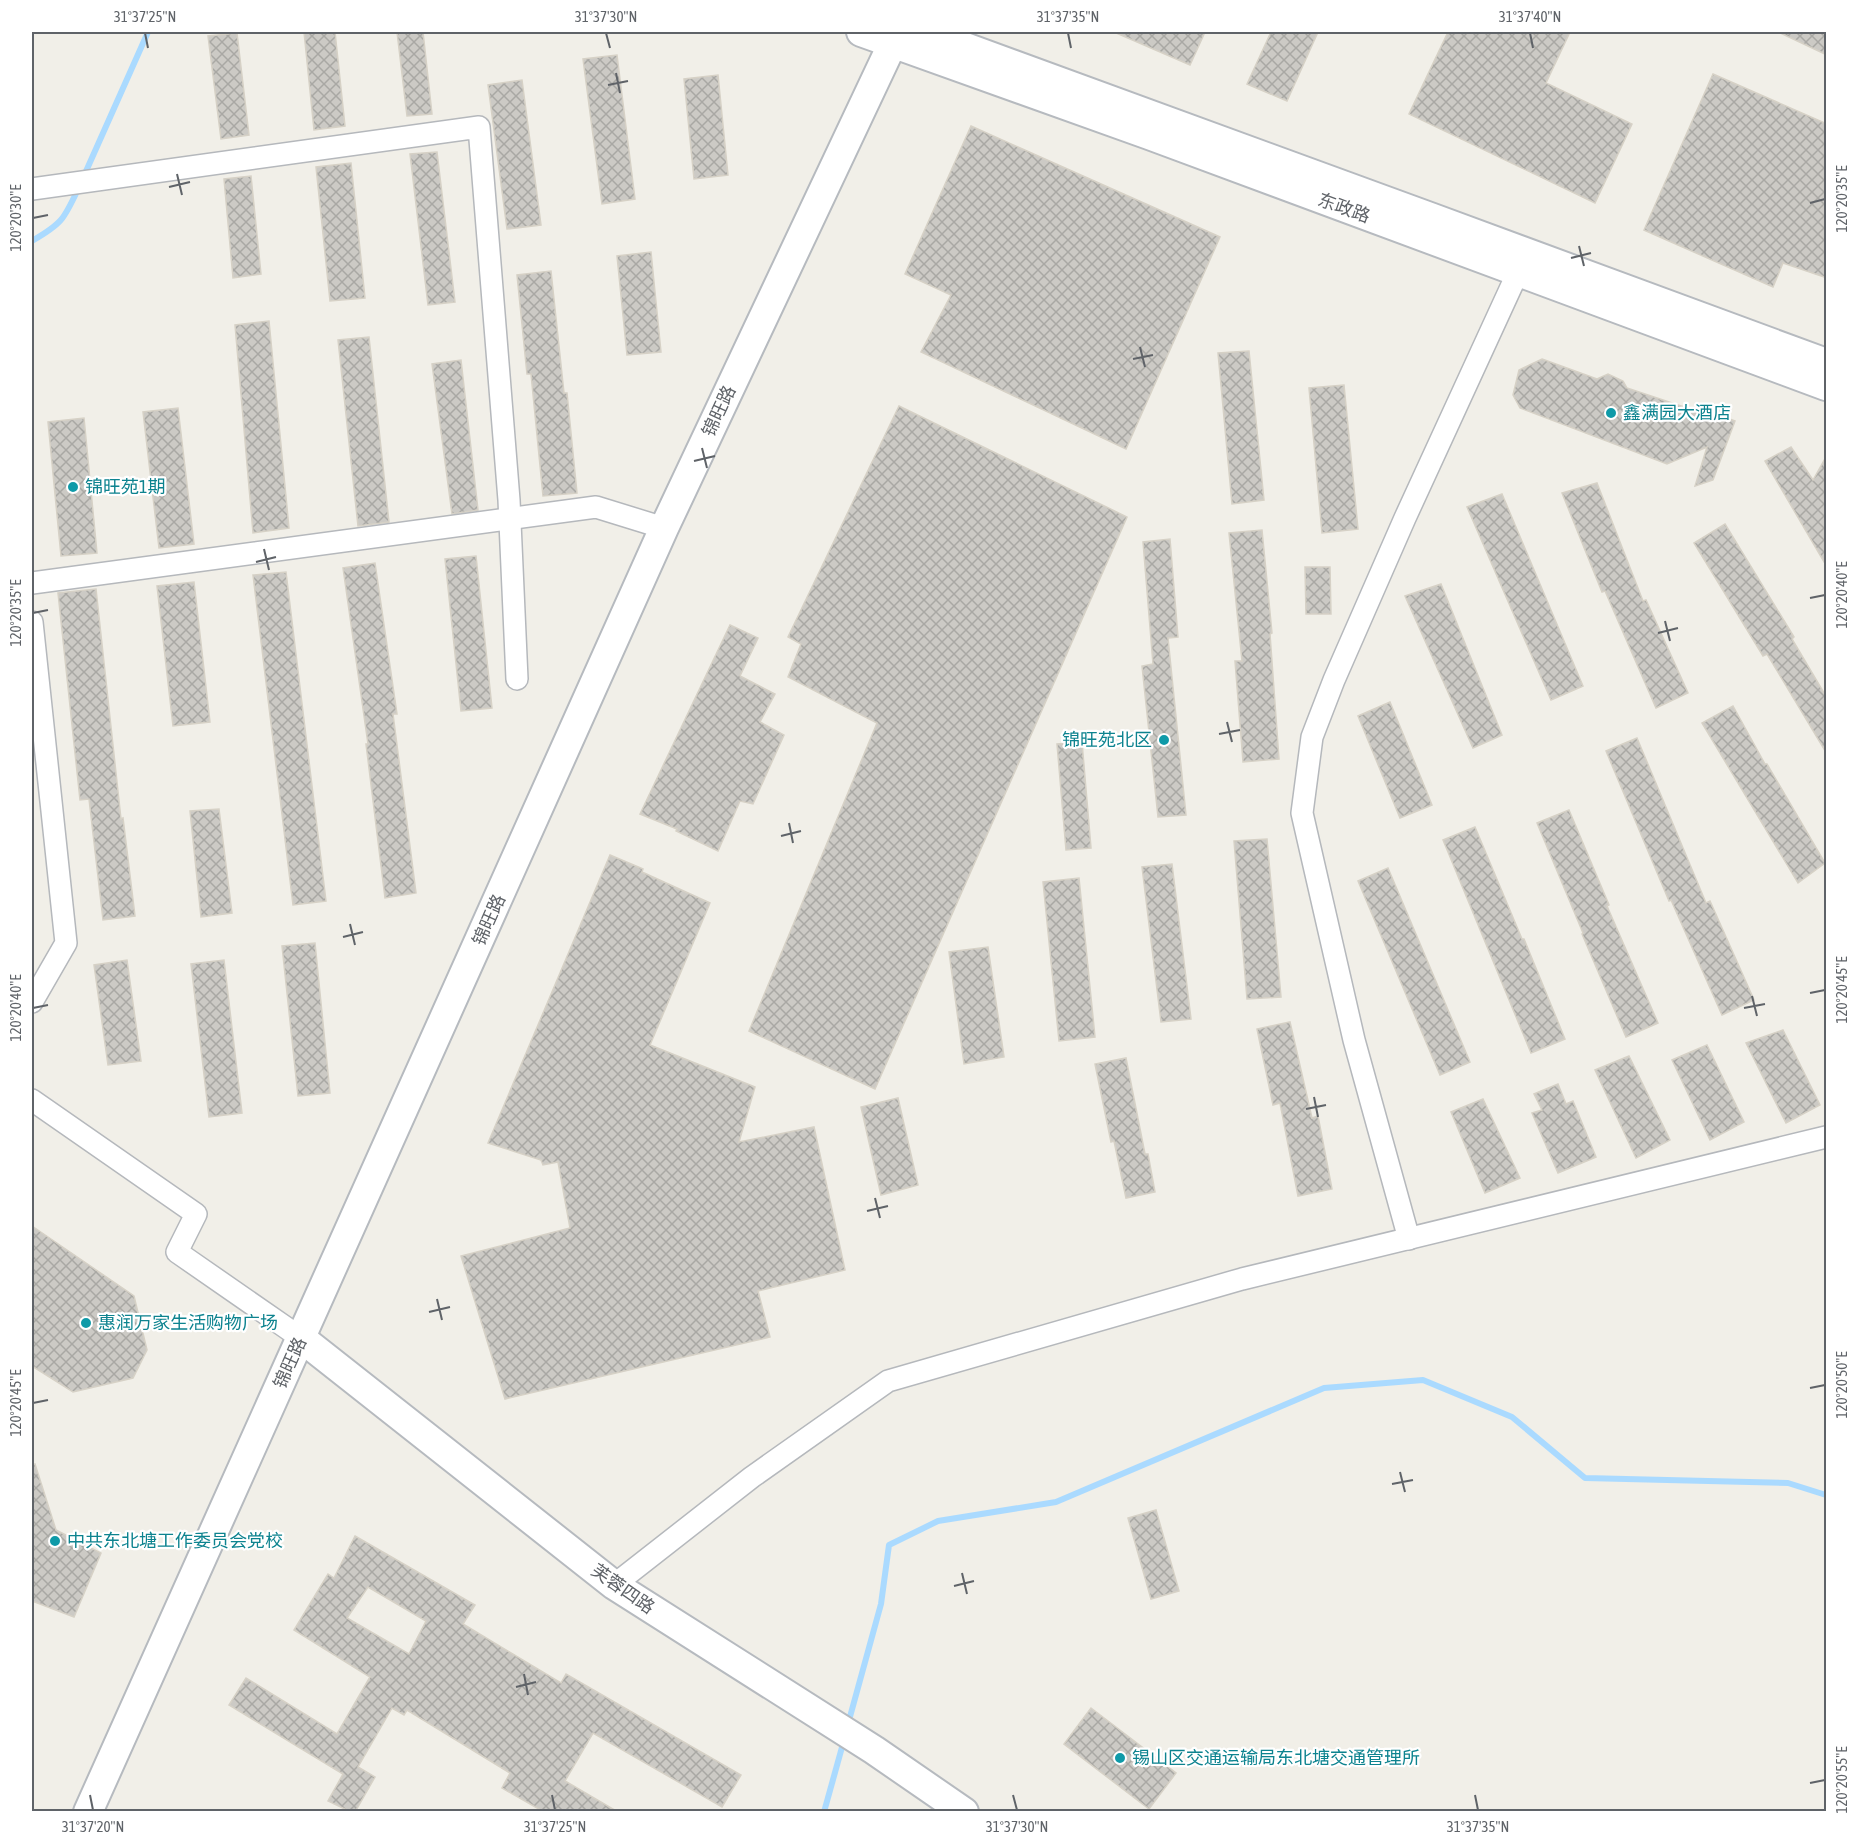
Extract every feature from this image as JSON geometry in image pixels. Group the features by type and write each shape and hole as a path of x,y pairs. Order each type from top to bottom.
{"street":[{"name":"东政路","path":"861,32 895,37 1149,135 1522,263 1827,363"},
{"name":"东政路","path":"924,32 1150,112 1827,386"},
{"name":"锦旺路","path":"88,1812 664,528 895,37"},
{"path":"32,189 479,127 510,518 518,679"},
{"path":"1409,1239 1354,1040 1302,813 1312,737 1334,680 1405,518 1522,263"},
{"path":"32,583 596,507 664,528"},
{"path":"32,622 66,943 32,1002"},
{"path":"32,1100 196,1214 177,1252 301,1338"},
{"path":"614,1585 752,1477 888,1382 1242,1279 1827,1137"},
{"name":"芙蓉四路","path":"301,1338 614,1585 874,1750 964,1812"}],"building":[{"path":"304,32 335,32 345,126 314,130"},
{"path":"397,32 423,32 432,114 407,116"},
{"path":"1114,32 1205,32 1190,65"},
{"path":"1271,32 1318,32 1287,101 1247,84"},
{"path":"1448,32 1570,32 1546,83 1632,124 1595,203 1409,114"},
{"path":"1778,32 1827,32 1827,55"},
{"path":"237,33 249,135 221,139 208,36"},
{"path":"617,55 635,199 602,204 583,59"},
{"path":"1713,74 1827,124 1827,278 1783,263 1773,287 1644,230"},
{"path":"718,75 728,175 694,179 684,79"},
{"path":"522,80 541,225 507,229 488,85"},
{"path":"971,126 1220,237 1126,449 921,352 951,295 905,274"},
{"path":"437,152 455,302 428,305 410,154"},
{"path":"351,163 365,298 330,301 316,167"},
{"path":"251,176 261,274 233,278 224,179"},
{"path":"651,252 661,352 627,355 617,256"},
{"path":"551,271 577,493 543,496 531,374 527,374 517,275"},
{"path":"269,321 289,528 253,533 235,325"},
{"path":"369,337 389,522 358,526 338,340"},
{"path":"1249,351 1264,500 1232,504 1218,353"},
{"name":"鑫满园大酒店","path":"1542,359 1597,379 1608,374 1623,381 1627,388 1702,413 1703,409 1735,421 1713,480 1695,486 1707,447 1667,464 1520,408 1513,395 1519,370"},
{"path":"461,360 478,510 452,514 432,364"},
{"path":"1344,385 1358,529 1322,533 1309,388"},
{"path":"899,406 1127,517 875,1089 749,1031 877,723 788,677 801,644 788,637"},
{"path":"178,408 194,544 159,548 143,412"},
{"name":"锦旺苑1期","path":"84,418 97,553 61,556 48,422"},
{"path":"1791,447 1813,480 1827,455 1827,567 1765,461"},
{"path":"1597,483 1643,601 1646,600 1688,693 1656,708 1605,591 1602,592 1562,493"},
{"path":"1502,494 1583,686 1551,700 1467,507"},
{"path":"1725,524 1794,637 1792,639 1827,698 1827,754 1767,654 1763,656 1694,543"},
{"path":"1262,530 1272,633 1270,634 1279,759 1243,762 1235,661 1242,661 1229,533"},
{"path":"1170,539 1178,637 1168,638 1186,815 1158,817 1142,666 1153,664 1143,542"},
{"path":"476,556 492,708 461,711 445,559"},
{"path":"375,563 397,714 393,714 416,893 385,898 366,744 368,744 343,568"},
{"path":"1305,567 1330,567 1331,614 1306,614"},
{"path":"286,572 326,901 293,905 253,575"},
{"path":"194,582 210,722 173,726 157,586"},
{"path":"1441,584 1502,735 1473,748 1405,596"},
{"path":"96,589 121,819 123,818 135,916 103,920 89,799 80,800 58,593"},
{"path":"730,625 758,638 740,676 775,694 760,722 784,735 753,804 740,801 718,851 676,831 677,829 640,814"},
{"path":"1390,702 1432,805 1400,818 1358,716"},
{"path":"1733,706 1825,863 1798,883 1702,723"},
{"path":"1637,738 1706,903 1710,901 1754,1000 1722,1015 1671,900 1669,901 1606,751"},
{"path":"1082,742 1091,848 1066,850 1057,744"},
{"path":"219,809 232,913 201,917 190,811"},
{"path":"1569,810 1609,905 1607,906 1658,1023 1626,1037 1537,823"},
{"path":"1475,827 1565,1039 1531,1053 1443,840"},
{"path":"1267,839 1281,997 1247,999 1234,841"},
{"path":"610,855 710,903 650,1045 755,1087 739,1142 814,1127 845,1270 758,1291 770,1337 505,1399 461,1256 570,1228 558,1162 543,1165 541,1160 488,1143"},
{"path":"1172,864 1191,1019 1161,1022 1142,867"},
{"path":"1388,868 1470,1062 1440,1075 1358,881"},
{"path":"1079,878 1095,1037 1059,1041 1043,882"},
{"path":"315,943 330,1093 298,1096 282,946"},
{"path":"988,947 1004,1057 964,1064 949,952"},
{"path":"127,960 141,1061 108,1065 94,965"},
{"path":"224,960 242,1113 209,1117 191,964"},
{"path":"1290,1022 1312,1118 1318,1116 1332,1189 1298,1196 1280,1103 1273,1105 1257,1029"},
{"path":"1783,1030 1820,1105 1786,1123 1746,1043"},
{"path":"1707,1045 1744,1122 1710,1140 1672,1060"},
{"path":"1629,1056 1670,1140 1636,1158 1595,1070"},
{"path":"1126,1058 1155,1192 1126,1198 1114,1141 1111,1142 1095,1064"},
{"path":"1558,1084 1566,1104 1573,1101 1596,1157 1558,1173 1532,1113 1542,1110 1534,1094"},
{"path":"898,1098 918,1185 881,1195 861,1107"},
{"path":"1483,1099 1520,1178 1485,1193 1451,1112"},
{"name":"惠润万家生活购物广场","path":"32,1226 134,1296 147,1350 133,1378 73,1392 32,1366"},
{"name":"中共东北塘工作委员会党校","path":"35,1464 56,1530 101,1553 74,1617 32,1601 32,1465"},
{"path":"1156,1510 1179,1591 1151,1599 1128,1518"},
{"path":"355,1536 475,1605 463,1624 561,1683 566,1674 741,1775 722,1807 593,1733 565,1781 618,1812 544,1812 502,1788 510,1773 407,1710 404,1715 392,1708 358,1767 375,1777 355,1812 328,1801 343,1774 229,1705 246,1678 337,1734 370,1677 294,1630 328,1574 334,1578","holes":["368,1587 426,1621 409,1654 347,1618"]},
{"name":"锡山区交通运输局东北塘交通管理所","path":"1091,1708 1176,1773 1149,1809 1064,1744"}],"waterway":[{"path":"83,178 148,32"},
{"path":"32,241 62,219 79,187"},
{"path":"848,1724 881,1604 889,1545 938,1521 1056,1502 1324,1388 1423,1380 1512,1417 1585,1478 1788,1483 1826,1495"},
{"path":"824,1812 844,1740"}],"place":[{"name":"鑫满园大酒店","path":"1611,413"},
{"name":"锦旺苑1期","path":"73,487"},
{"name":"锦旺苑北区","path":"1164,740"},
{"name":"惠润万家生活购物广场","path":"86,1323"},
{"name":"中共东北塘工作委员会党校","path":"55,1541"},
{"name":"锡山区交通运输局东北塘交通管理所","path":"1120,1758"}]}
